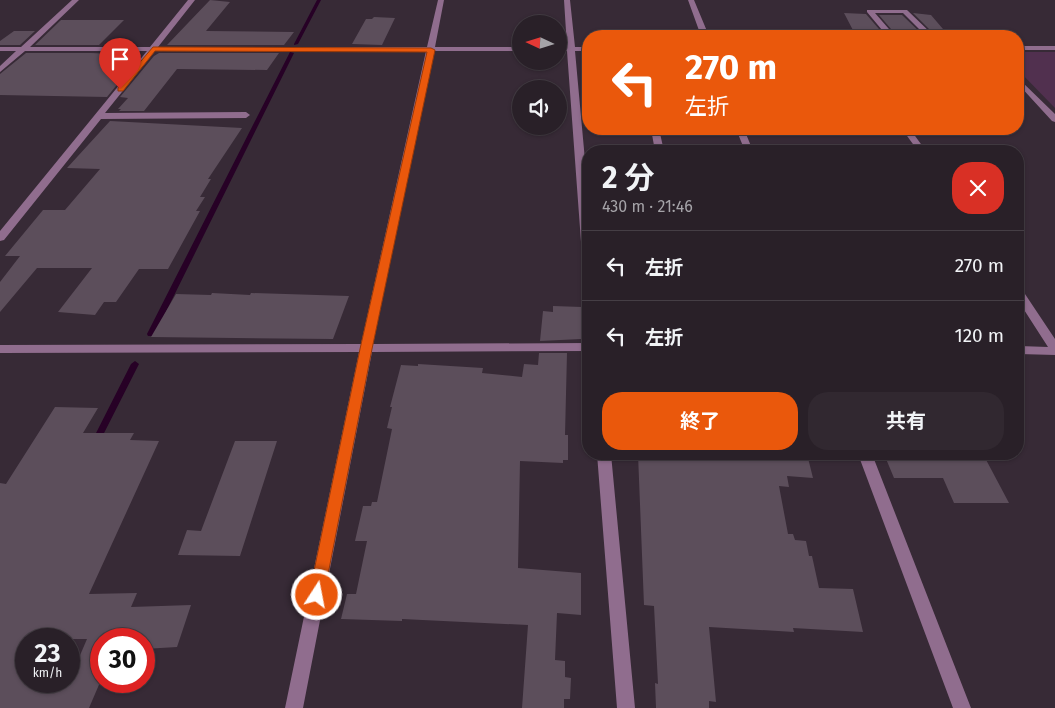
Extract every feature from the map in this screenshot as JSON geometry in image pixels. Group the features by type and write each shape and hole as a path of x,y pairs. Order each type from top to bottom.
{"street":[{"path":"0,70 76,0"},
{"path":"0,238 192,0"},
{"path":"294,708 366,349 441,0"},
{"path":"567,0 582,183"},
{"path":"691,0 703,30"},
{"path":"886,30 869,11 905,10 924,30"},
{"path":"1024,48 1055,48"},
{"path":"0,50 512,49"},
{"path":"571,49 582,49"},
{"path":"1024,87 1055,119"},
{"path":"99,116 246,115"},
{"path":"1024,302 1055,349"},
{"path":"0,349 582,347"},
{"path":"1024,350 1055,349"},
{"path":"605,460 626,708"},
{"path":"867,460 962,708"}],"shaded area":[{"path":"1024,52 1055,52 1055,108 1024,76"}],"building":[{"path":"210,0 230,2 206,31 294,32 284,45 167,45"},
{"path":"844,13 866,14 880,30 853,30"},
{"path":"913,13 931,15 944,30 930,30"},
{"path":"879,15 902,15 918,30 892,30"},
{"path":"374,17 395,18 382,45 352,44 366,19"},
{"path":"61,20 124,20 99,45 35,45"},
{"path":"14,31 35,31 20,45 0,45 0,41"},
{"path":"26,53 141,55 107,97 0,95 0,74"},
{"path":"159,53 279,53 267,70 177,69 144,111 119,111 121,109 118,109 128,98 120,97 154,56"},
{"path":"110,121 242,128 208,179 211,179 200,197 205,197 196,211 200,211 168,269 139,269 116,302 104,302 95,315 58,312 92,268 37,268 0,312 0,282 20,256 5,256 43,210 65,210 100,169 67,168"},
{"path":"212,293 349,296 333,339 151,337 176,294 211,295"},
{"path":"553,306 582,307 581,339 540,341 543,311 553,312"},
{"path":"539,353 567,353 565,435 568,435 568,460 563,460 563,463 520,461 518,568 581,573 581,615 557,613 555,660 565,661 565,677 571,678 570,699 564,699 564,708 522,708 528,625 402,619 402,621 341,619 347,594 356,594 367,541 355,541 363,506 371,506 372,502 377,502 392,429 387,428 392,407 390,407 401,365 418,366 418,364 483,368 482,373 522,377 524,364 538,365"},
{"path":"55,407 98,408 83,433 134,433 130,440 159,441 89,594 137,593 131,607 191,605 177,647 155,648 155,628 90,628 90,693 95,693 89,708 0,708 0,483 6,484"},
{"path":"235,441 277,441 240,556 178,555 187,530 201,531"},
{"path":"638,460 808,460 813,478 787,476 789,487 779,486 788,534 793,534 795,540 806,541 809,556 812,556 819,588 853,589 863,632 793,628 794,632 709,627 716,702 709,701 709,708 656,708 655,683 658,684 654,606 644,605"},
{"path":"886,460 986,460 1009,503 954,503 943,478 894,478"}],"waterway":[{"path":"296,44 319,0"},
{"path":"151,334 292,53"},
{"path":"96,441 135,364"}],"route":[{"path":"120,89 153,49 431,50 366,349 317,595"}]}
